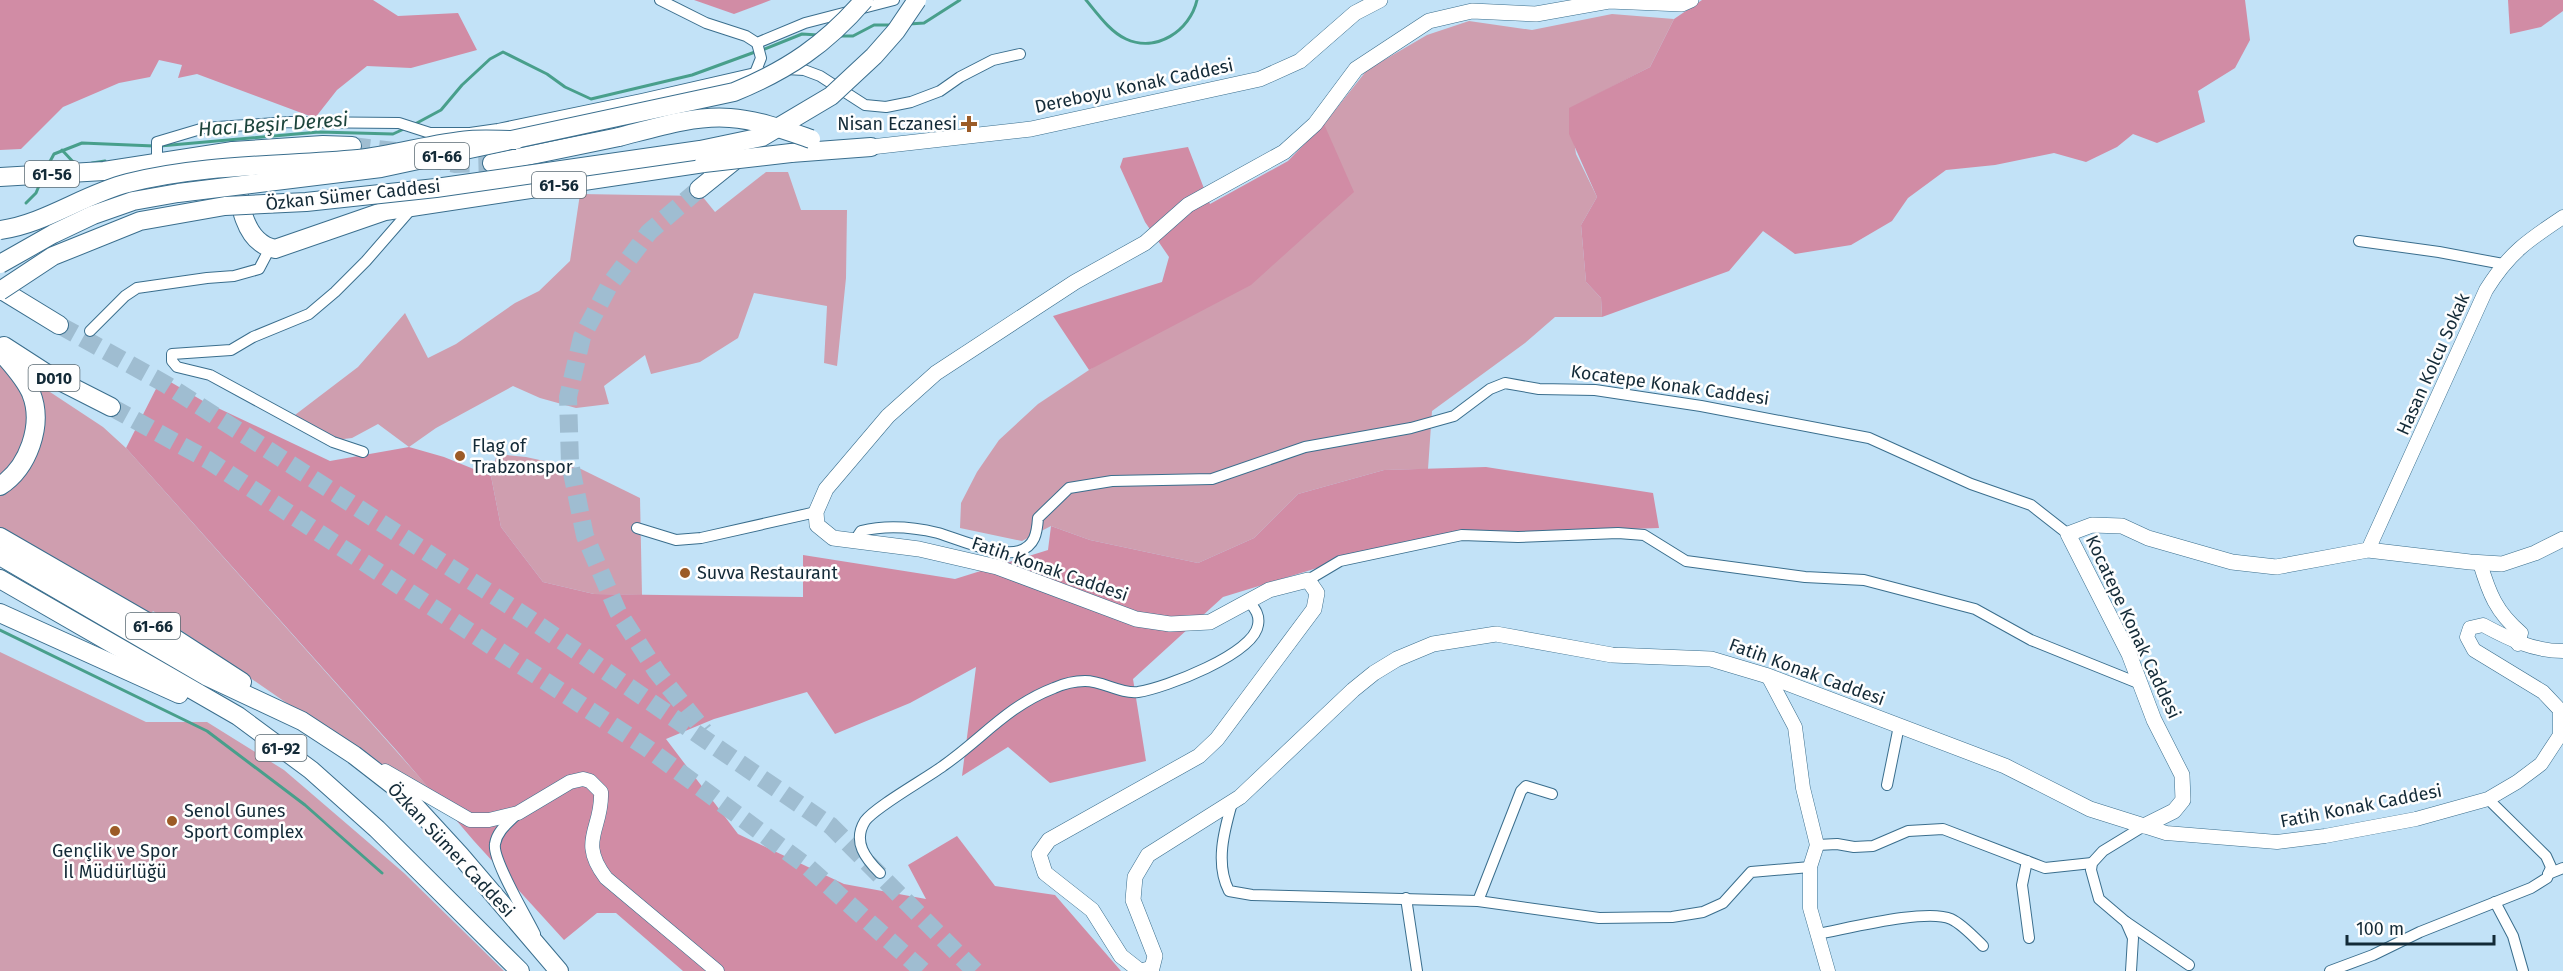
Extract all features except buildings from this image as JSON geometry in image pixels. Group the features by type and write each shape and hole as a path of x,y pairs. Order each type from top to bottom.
{"main road":[{"name":"Özkan Sümer Caddesi","path":"0,264 53,234 93,215 133,201 178,192 381,168 516,141 734,92 772,77 803,57 828,39 864,0"},
{"name":"Özkan Sümer Caddesi","path":"0,290 53,256 140,221 225,206 306,202 436,188 700,150 762,137 831,96 874,56 896,31 917,0"},
{"name":"Dereboyu Konak Caddesi","path":"872,147 1031,129 1260,79 1300,61 1354,13 1380,0"},
{"path":"816,513 826,489 888,416 936,373 1075,282 1145,243 1188,205 1284,152 1315,124 1356,69 1429,21 1472,11 1536,14 1609,1 1682,4 1691,0"},
{"name":"61-56","path":"492,163 669,125 727,118 749,120 812,139 872,147"},
{"path":"699,189 762,137"},
{"path":"0,230 31,221 125,184 170,174 214,168 310,164 375,158 470,140 516,141"},
{"name":"61-56","path":"0,177 104,171 157,153 322,145 352,146"},
{"name":"61-56","path":"270,248 275,249 385,212 413,207 705,163 872,147"},
{"path":"233,151 245,225 260,244 270,248"},
{"path":"0,290 59,325"},
{"name":"D010","path":"0,343 52,377 111,407"},
{"path":"0,351 26,383 32,396 35,427 31,447 10,480 0,486"},
{"name":"Fatih Konak Caddesi","path":"816,513 817,525 832,538 919,549 997,567 1137,619 1170,624 1210,622 1269,590 1308,580 1317,593 1314,609 1217,739 1199,756 1048,840 1039,854 1045,873 1092,910 1121,956 1141,971 1152,968 1155,956 1133,900 1135,877 1148,855 1232,803 1360,685 1397,659 1433,644 1496,634 1611,656 1711,659 1768,676 2005,766 2090,808 2144,826"},
{"path":"2068,534 2092,525 2122,526 2148,538 2232,562 2276,567 2368,550 2502,564 2535,553 2563,539"},
{"name":"Kocatepe Konak Caddesi","path":"2068,534 2128,654 2138,683 2182,775 2183,800 2174,811 2144,826"},
{"name":"Özkan Sümer Caddesi","path":"0,537 168,634 354,755 403,793 460,855 554,965"},
{"name":"Özkan Sümer Caddesi","path":"0,556 206,676 302,721"},
{"name":"Özkan Sümer Caddesi","path":"0,579 238,716 311,770 377,829 520,971"},
{"name":"Özkan Sümer Caddesi","path":"0,612 194,700 311,770"}],"street":[{"path":"660,0 706,23 746,36 757,43 761,58 755,73"},
{"path":"757,43 805,23 894,0"},
{"path":"157,153 204,128 237,125 290,122 399,123 416,129 448,134 498,129 729,81 755,73 804,69 820,76 865,105 886,106 911,102 940,91 993,60 1020,54"},
{"path":"363,452 333,442 210,375 177,367 172,361 172,354 231,350 253,337 309,314 366,261 413,207"},
{"name":"Hasan Kolcu Sokak","path":"2368,550 2486,290 2503,264 2523,244 2563,217"},
{"path":"2359,241 2503,264"},
{"path":"90,331 125,296 137,288 234,276 259,269 270,248"},
{"name":"Kocatepe Konak Caddesi","path":"855,540 861,531 902,527 936,533 999,551 1018,552 1032,544 1037,533 1038,518 1069,488 1112,481 1212,479 1305,447 1411,428 1454,416 1490,389 1505,384 1539,389 1606,392 1701,406 1869,438 1971,484 2031,505 2068,534"},
{"path":"637,528 676,540 701,538 816,513"},
{"path":"1308,580 1340,561 1462,535 1518,537 1618,533 1644,535 1686,561 1805,577 1864,580 1975,609 2031,640 2138,683"},
{"path":"2480,563 2489,595 2507,621 2521,633 2518,644 2551,651 2563,651"},
{"path":"880,873 867,860 860,847 865,822 882,807 946,765 1020,704 1056,687 1086,681 1136,692 1166,686 1234,653 1250,640 1258,627 1258,612 1249,601"},
{"name":"Fatih Konak Caddesi","path":"2144,826 2166,833 2277,842 2325,836 2416,819 2488,799 2541,764 2560,735 2560,710 2543,692 2474,650 2467,637 2470,628 2483,625 2518,644"},
{"path":"1768,676 1795,727 1803,788 1817,844 1810,867 1810,908 1828,971"},
{"path":"1887,785 1899,726"},
{"path":"354,755 470,820 489,820 518,813"},
{"path":"554,965 494,845 501,829 518,813 570,782 582,779 597,786 601,792 602,804 592,841 592,856 597,867 606,878 717,971"},
{"path":"1478,901 1521,791 1526,786 1552,794"},
{"path":"2330,971 2531,888 2547,878 2551,867 2546,856 2488,799"},
{"path":"1232,803 1224,830 1221,876 1229,891 1252,895 1478,901 1599,918 1672,917 1703,912 1723,903 1751,872 1810,867"},
{"path":"1817,844 1837,844 1854,848 1873,846 1908,831 1943,829 2045,868 2092,862 2103,851 2144,826"},
{"path":"2027,861 2022,885 2029,938"},
{"path":"2092,862 2091,870 2099,899 2126,922 2189,965"},
{"path":"2548,874 2563,868"},
{"path":"1406,898 1418,971"},
{"path":"2495,902 2513,936 2523,971"},
{"path":"1817,934 1908,918 1941,916 1953,920 1983,946"},
{"path":"2126,922 2133,938 2131,971"}],"shaded area":[{"path":"0,0 373,0 398,16 458,13 477,50 411,68 367,66 337,90 315,118 197,74 178,78 182,65 159,60 150,77 119,83 63,107 21,149 0,150"},
{"path":"694,0 771,0 734,14"},
{"path":"1702,0 2245,0 2250,40 2235,68 2198,91 2205,122 2157,143 2133,134 2117,147 2086,162 2054,153 1995,165 1946,170 1908,198 1892,221 1851,245 1795,254 1763,231 1729,271 1602,317 1601,298 1586,282 1581,225 1597,197 1569,134 1569,108 1650,67 1674,19"},
{"path":"2508,0 2563,0 2563,11 2541,27 2510,34"},
{"path":"1612,14 1674,19 1650,67 1569,109 1576,154 1597,197 1581,225 1586,282 1601,298 1602,317 1555,317 1525,343 1432,411 1428,469 1384,470 1298,494 1254,538 1198,563 1090,540 1051,526 1022,541 960,528 961,503 977,472 999,440 1038,404 1107,358 1324,124 1367,70 1427,35 1469,21 1532,30"},
{"path":"1324,124 1354,192 1251,285 1089,370 1053,316 1162,282 1169,257 1145,222 1120,167 1123,158 1188,147 1210,204 1288,161"},
{"path":"766,172 788,172 801,210 847,210 846,278 837,366 824,363 827,306 754,293 738,338 700,362 651,374 645,355 604,386 609,404 576,408 540,398 513,386 436,428 409,447 378,424 352,438 335,440 291,418 358,367 405,313 428,358 456,344 515,303 539,291 570,261 580,194 702,196 715,212"},
{"path":"0,359 103,427 126,448 430,789 359,753 153,611 142,627 0,543"},
{"path":"162,377 203,401 330,461 409,447 444,457 491,476 501,527 543,582 594,594 803,597 803,555 955,579 1048,550 1051,526 1090,540 1198,563 1254,538 1298,494 1384,470 1486,467 1653,493 1659,528 1462,535 1340,561 1223,597 1133,679 1146,761 1050,783 1008,747 962,776 976,667 910,703 835,734 807,692 714,719 666,739 738,834 844,884 926,899 908,865 957,836 995,886 1055,895 1121,971 683,971 616,913 597,913 564,940 126,448"},
{"path":"497,454 526,457 581,469 640,498 642,595 594,594 543,582 501,527 491,476"},
{"name":"Senol Gunes Sport Complex","path":"0,652 146,722 207,722 284,770 404,873 504,971 0,971"}],"waterway":[{"name":"Hacı Beşir Deresi","path":"909,24 924,23 960,0"},
{"name":"Hacı Beşir Deresi","path":"1086,0 1115,32 1137,43 1160,41 1179,30 1187,21 1197,0"},
{"name":"Hacı Beşir Deresi","path":"840,36 853,36 874,25 893,25"},
{"name":"Hacı Beşir Deresi","path":"762,50 802,34 818,35"},
{"name":"Hacı Beşir Deresi","path":"415,124 441,110 462,85 490,59 503,52 591,99 692,75 755,52"},
{"name":"Hacı Beşir Deresi","path":"160,146 319,132 393,134 406,128"},
{"name":"Hacı Beşir Deresi","path":"47,167 54,154 82,143 154,146"},
{"path":"62,150 76,165"},
{"path":"92,163 105,161"},
{"name":"Hacı Beşir Deresi","path":"26,203 36,193 41,181"},
{"path":"0,630 207,731 305,805 382,873"}],"tunnel":[{"path":"352,146 395,151"},
{"path":"425,158 455,164 492,163"},
{"path":"699,189 649,232 610,284 582,337 568,397 570,463 585,536 618,612 657,672 704,731"},
{"path":"59,325 167,385 527,617 831,826 975,971"},
{"path":"111,407 208,460 647,748 808,867 923,971"}],"place":[{"name":"Nisan Eczanesi","path":"969,124"},
{"name":"Flag of Trabzonspor","path":"460,456"},
{"name":"Suvva Restaurant","path":"685,573"},
{"name":"Senol Gunes Sport Complex","path":"172,821"},
{"name":"Gençlik ve Spor İl Müdürlüğü","path":"115,831"}]}
